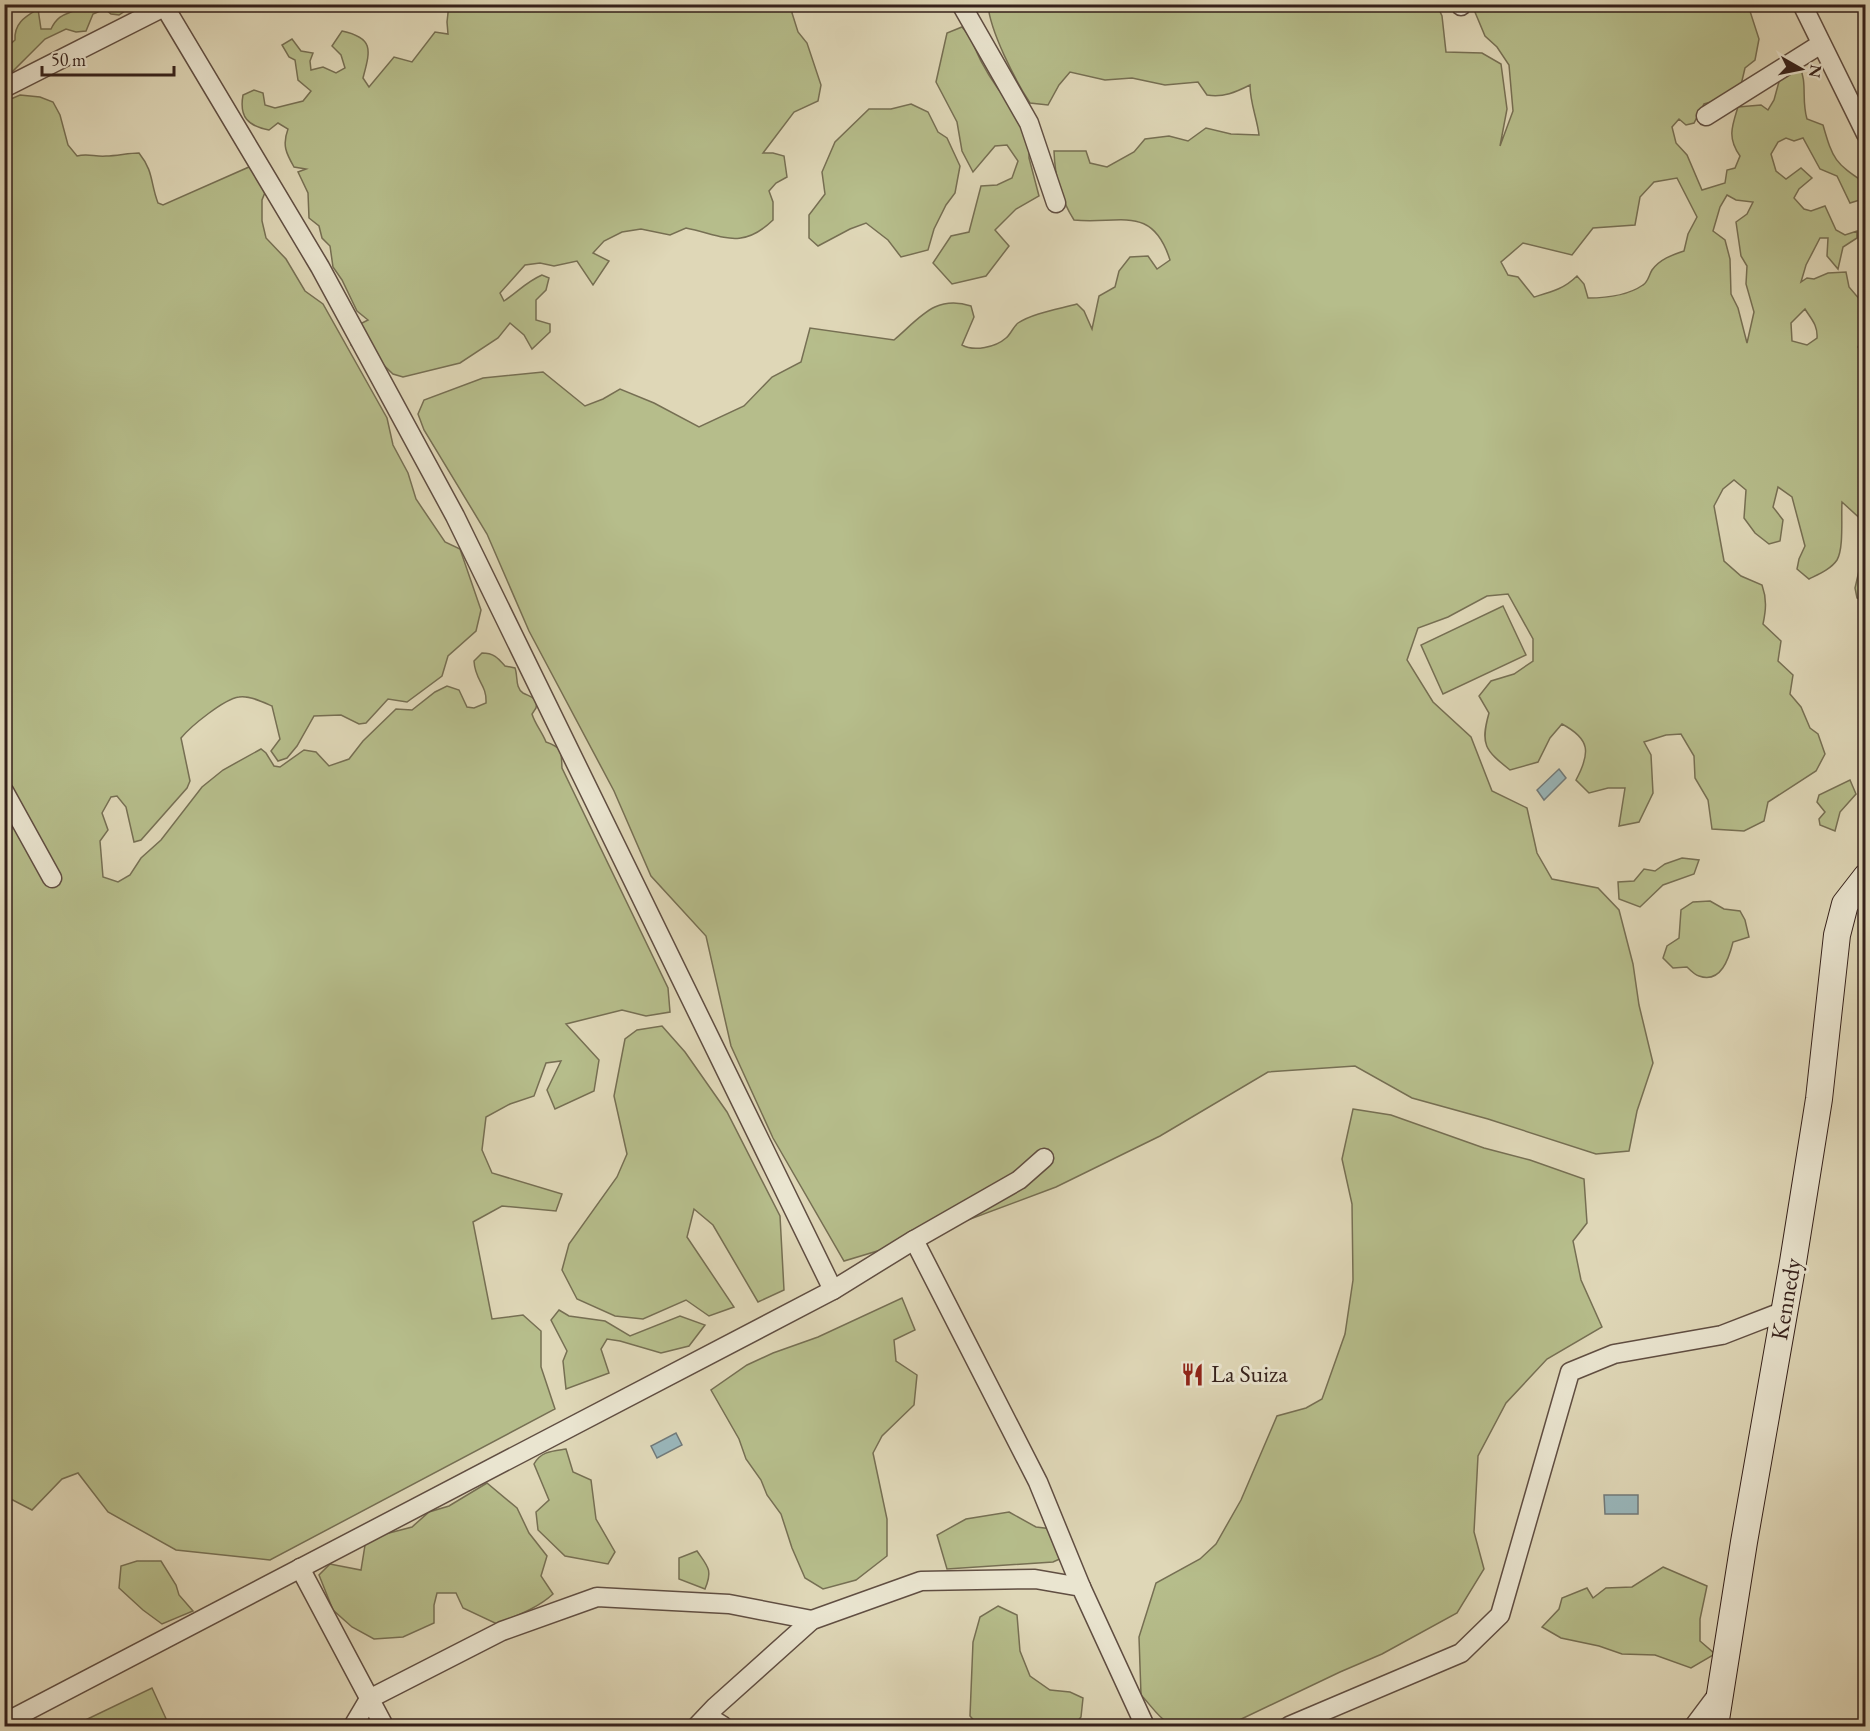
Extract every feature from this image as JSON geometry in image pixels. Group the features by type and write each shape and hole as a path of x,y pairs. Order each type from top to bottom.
{"main road":[{"name":"Kennedy","path":"1715,1726 1819,1099 1838,935 1845,904 1866,877"}],"street":[{"path":"961,4 1029,123 1056,203"},
{"path":"1802,4 1866,134"},
{"path":"4,88 166,5 320,267 455,516 833,1290"},
{"path":"1706,116 1821,44"},
{"path":"4,791 52,878"},
{"path":"4,1723 833,1290 1019,1179 1044,1158"},
{"path":"914,1240 1038,1482 1081,1587 1145,1726"},
{"path":"1289,1726 1461,1653 1500,1615 1570,1372 1614,1354 1722,1335 1784,1311"},
{"path":"300,1568 384,1726"},
{"path":"702,1721 812,1620 921,1581 1035,1579 1081,1587"},
{"path":"353,1726 369,1699 502,1631 597,1597 729,1604 812,1620"},
{"path":"1694,1726 1719,1693"},
{"path":"702,1721 723,1726"}],"green space":[{"path":"449,4 476,10 479,10 480,4 793,5 792,13 798,32 807,43 821,85 818,101 794,112 763,153 784,156 787,177 776,183 769,191 773,202 773,220 762,230 741,238 721,237 686,228 670,235 641,229 622,232 604,241 593,253 609,261 593,285 577,261 554,266 540,263 525,265 500,293 504,301 536,278 542,275 549,278 546,290 536,300 536,320 550,324 550,332 532,349 524,335 510,323 498,338 460,363 403,377 393,374 371,353 360,352 351,345 360,324 368,320 357,311 333,267 330,246 322,238 319,226 309,218 308,193 298,172 306,169 294,167 289,157 285,144 288,129 278,123 269,130 250,123 242,109 243,95 254,90 263,93 265,105 275,108 303,101 311,91 298,80 295,60 289,57 282,45 292,39 301,51 313,53 310,61 311,70 323,67 336,73 345,68 341,55 332,46 342,31 360,38 368,47 363,78 369,87 394,57 412,62 435,32 448,34"},
{"path":"81,5 129,5 128,9 119,15 111,14 105,9 93,14 86,31 76,32 66,29 45,39 12,72 5,74 5,49 15,40 16,29 25,18 38,9 41,29 51,29 58,18"},
{"path":"988,5 1437,5 1442,16 1446,52 1482,53 1501,64 1507,109 1500,146 1513,111 1509,65 1497,47 1485,36 1472,5 1748,5 1759,39 1755,60 1745,68 1741,85 1722,99 1704,104 1694,123 1686,125 1679,119 1672,127 1676,143 1687,155 1702,190 1725,183 1727,170 1735,168 1740,156 1733,143 1732,132 1738,107 1761,105 1768,110 1774,100 1780,78 1799,65 1803,78 1807,119 1823,125 1836,160 1865,183 1863,199 1850,203 1837,176 1820,169 1803,138 1794,141 1786,138 1778,142 1771,154 1776,171 1786,179 1801,168 1812,178 1799,189 1794,198 1804,209 1811,211 1825,206 1836,230 1845,235 1857,231 1857,238 1843,247 1838,269 1827,256 1828,238 1820,238 1806,265 1801,282 1807,278 1814,279 1828,273 1846,272 1849,287 1861,301 1865,316 1865,336 1858,347 1866,360 1865,523 1842,502 1841,540 1837,560 1828,569 1809,579 1797,569 1805,546 1792,497 1778,487 1773,507 1783,520 1780,541 1769,544 1755,533 1744,518 1746,490 1734,480 1723,489 1714,506 1724,561 1741,576 1762,585 1766,604 1763,624 1781,641 1778,661 1793,675 1790,694 1801,707 1810,728 1818,734 1825,754 1816,771 1768,802 1764,821 1744,831 1712,829 1708,800 1695,778 1694,756 1681,734 1666,735 1644,742 1651,755 1653,793 1639,822 1619,826 1625,788 1608,788 1589,793 1576,780 1584,762 1585,747 1578,735 1562,724 1550,738 1538,762 1510,770 1490,752 1487,746 1485,733 1489,713 1479,696 1491,681 1514,674 1533,661 1533,639 1508,594 1487,596 1448,617 1418,628 1407,660 1433,702 1471,737 1492,791 1527,808 1537,853 1552,879 1598,888 1619,910 1633,964 1639,1005 1653,1063 1637,1111 1629,1151 1596,1154 1488,1119 1412,1098 1355,1066 1268,1072 1160,1136 1056,1187 914,1240 844,1261 773,1138 731,1046 706,936 651,876 614,791 529,631 487,534 424,430 418,414 424,400 483,378 543,372 585,406 620,389 654,403 699,427 744,406 772,377 801,362 810,328 894,340 928,311 947,303 958,303 971,306 974,317 962,345 967,347 985,348 997,344 1024,320 1077,304 1084,311 1092,329 1099,296 1115,287 1119,271 1130,257 1148,256 1157,269 1170,260 1163,242 1154,230 1143,224 1119,220 1074,220 1059,187 1054,151 1086,151 1090,163 1107,167 1134,152 1145,139 1169,136 1188,141 1206,128 1231,134 1259,135 1250,85 1229,94 1213,96 1207,95 1198,82 1165,85 1132,78 1105,80 1070,72 1059,85 1048,105 1030,103 1004,55","holes":["1677,178 1697,217 1688,234 1684,251 1659,263 1652,270 1646,282 1637,289 1617,296 1588,298 1584,284 1577,276 1552,292 1534,297 1518,277 1508,275 1501,262 1523,243 1572,255 1593,228 1635,225 1640,197 1654,182","1727,195 1736,200 1753,202 1747,214 1736,222 1741,256 1747,266 1746,284 1754,312 1747,343 1738,308 1731,294 1730,259 1725,240 1713,231 1720,207","1805,309 1815,326 1817,338 1807,345 1792,341 1791,323"]},
{"path":"962,27 998,89 1030,125 1029,158 1039,196 1016,209 995,230 1009,246 986,276 952,284 933,263 951,236 969,232 981,186 997,185 1012,178 1018,161 1007,145 995,146 973,172 962,151 957,122 936,82 947,33"},
{"path":"20,95 40,97 53,102 60,115 68,145 77,156 139,153 149,172 158,203 163,205 249,167 263,179 266,190 262,200 262,221 266,238 286,259 305,291 323,304 387,418 393,445 408,473 416,499 445,542 460,549 481,610 476,631 448,656 442,676 407,702 388,699 366,723 359,724 341,715 314,716 297,746 287,758 278,761 271,751 280,739 272,706 256,699 239,697 233,699 200,720 181,738 190,781 187,788 141,840 134,842 126,807 117,796 111,797 102,813 108,830 100,841 103,877 118,882 130,875 141,858 161,840 202,787 223,770 261,749 274,766 280,767 304,750 316,752 329,766 349,759 363,741 396,709 412,710 435,692 447,686 459,690 467,707 474,708 486,703 485,691 476,673 474,661 482,653 490,654 498,658 505,666 515,668 520,691 537,701 532,714 535,721 546,742 556,746 560,751 562,768 668,988 670,1012 646,1016 622,1010 566,1024 599,1060 594,1091 555,1109 547,1090 561,1061 546,1063 534,1096 510,1104 486,1117 482,1150 492,1173 562,1194 556,1211 502,1206 473,1222 492,1319 523,1315 541,1331 541,1367 555,1409 270,1560 176,1550 108,1512 78,1473 62,1479 32,1510 5,1496 4,102"},
{"path":"911,104 928,112 938,132 947,138 960,166 955,193 934,229 928,250 901,257 888,240 866,223 818,246 809,238 809,215 825,194 822,172 835,142 869,109 891,109"},
{"path":"1865,545 1866,602 1857,598 1855,588"},
{"path":"1503,606 1526,655 1443,694 1421,645"},
{"path":"1850,780 1856,794 1840,812 1835,831 1820,825 1819,819 1825,812 1817,802 1819,795"},
{"path":"1682,858 1699,860 1694,874 1663,885 1640,907 1619,899 1618,882 1634,881 1644,869 1655,871 1665,864"},
{"path":"1710,901 1724,909 1740,911 1749,937 1733,942 1723,968 1713,976 1696,975 1687,967 1673,968 1663,958 1667,946 1679,938 1681,910 1693,902"},
{"path":"662,1026 685,1052 727,1112 780,1216 784,1290 758,1302 713,1225 694,1209 687,1237 734,1307 709,1316 686,1300 643,1319 615,1316 577,1299 562,1270 569,1244 617,1177 627,1154 614,1096 625,1039 637,1030"},
{"path":"1353,1109 1391,1115 1484,1148 1530,1160 1584,1179 1587,1223 1573,1241 1581,1280 1602,1327 1547,1359 1506,1403 1478,1456 1474,1532 1484,1569 1457,1613 1382,1654 1233,1723 1200,1727 1174,1725 1160,1717 1141,1695 1139,1637 1156,1583 1200,1559 1216,1544 1241,1500 1277,1416 1306,1408 1322,1399 1345,1334 1353,1280 1352,1204 1342,1159"},
{"path":"902,1298 915,1330 894,1340 896,1361 917,1375 914,1405 882,1436 873,1453 887,1519 887,1556 856,1580 823,1589 805,1578 781,1514 746,1459 739,1439 711,1390 747,1365 818,1337"},
{"path":"559,1310 569,1316 605,1321 630,1336 680,1316 705,1325 689,1346 661,1353 607,1339 601,1349 609,1373 566,1389 563,1361 567,1351 551,1320"},
{"path":"566,1449 573,1472 591,1480 596,1519 615,1552 608,1564 565,1556 538,1530 536,1512 549,1500 534,1464 544,1454"},
{"path":"487,1483 517,1508 529,1533 547,1556 541,1576 553,1594 547,1599 497,1624 463,1608 456,1593 437,1593 434,1623 403,1637 374,1639 352,1627 333,1610 319,1575 330,1564 361,1570 366,1539 412,1527 429,1512 449,1506"},
{"path":"1009,1512 1036,1527 1061,1530 1062,1558 1053,1562 947,1569 937,1535 966,1519"},
{"path":"697,1551 709,1573 705,1589 679,1579 679,1558"},
{"path":"137,1561 161,1561 176,1585 179,1595 193,1611 162,1624 143,1610 119,1588 121,1566"},
{"path":"1663,1567 1707,1586 1700,1619 1700,1641 1715,1654 1691,1668 1655,1655 1622,1654 1599,1646 1561,1638 1542,1627 1559,1609 1562,1598 1587,1588 1593,1598 1606,1588 1632,1587"},
{"path":"998,1606 1017,1615 1020,1651 1030,1676 1050,1690 1070,1692 1083,1698 1081,1717 1073,1726 979,1726 970,1716 973,1642 980,1617"},
{"path":"152,1688 168,1723 161,1726 75,1725"}],"water":[{"path":"1559,769 1566,778 1544,800 1537,790"},
{"path":"676,1433 682,1445 657,1458 651,1446"},
{"path":"1604,1495 1638,1495 1638,1514 1605,1514"}],"place":[{"name":"La Suiza","path":"1193,1374"}]}
